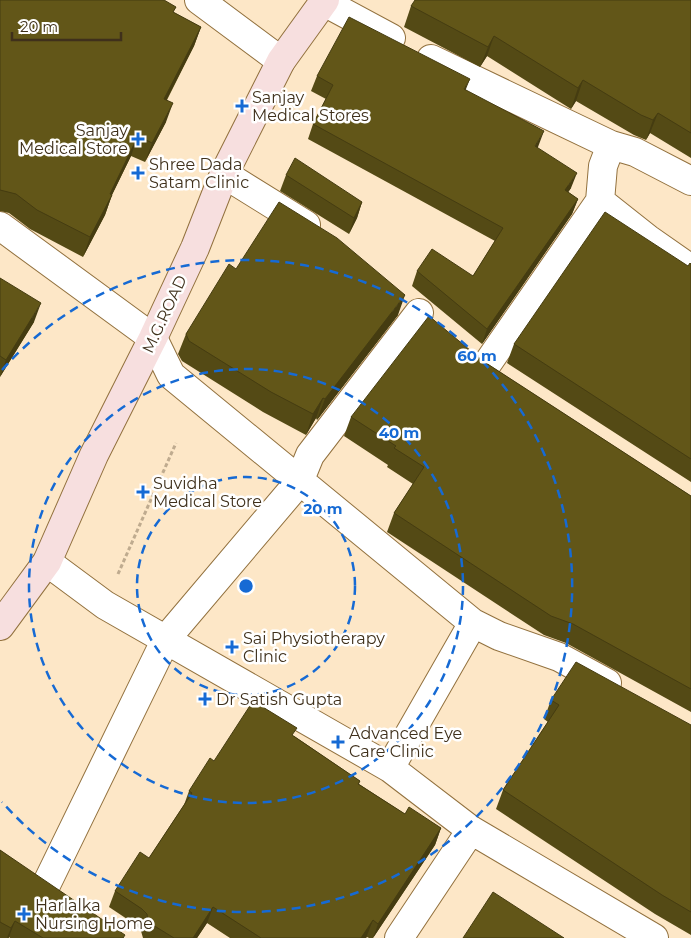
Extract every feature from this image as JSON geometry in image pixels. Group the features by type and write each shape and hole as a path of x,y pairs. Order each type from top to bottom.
{"main road":[{"name":"M.G.ROAD","path":"0,626 47,562 94,455 153,338 195,248 224,174 281,61 323,1"}],"street":[{"path":"199,0 281,61"},
{"path":"323,1 477,83 611,145 636,152 691,181"},
{"path":"485,367 600,201 603,166 611,145"},
{"path":"224,174 331,241"},
{"path":"600,201 648,239 691,269"},
{"path":"0,226 153,338 171,375 473,623 500,636 559,657 625,693"},
{"path":"397,295 441,331"},
{"path":"46,885 166,639 299,482 310,455 419,313"},
{"path":"463,349 485,367 509,382"},
{"path":"47,562 105,605 390,768 471,830 654,938"},
{"path":"390,768 473,623"},
{"path":"399,938 471,830"},
{"path":"23,869 70,901"}],"path":[{"path":"105,605 176,442"}],"building":[{"path":"0,0 164,0 176,7 173,12 201,27 164,99 173,103 152,143 138,136 110,194 112,195 90,237 37,210 16,194 0,190"},
{"path":"415,0 691,0 691,133 658,113 653,120 641,115 583,80 578,88 494,36 488,47 411,6"},
{"path":"349,17 470,79 464,89 544,131 535,146 577,173 565,190 578,199 487,329 417,271 432,249 473,276 503,228 313,124 333,85 317,76"},
{"path":"295,158 362,202 354,218 286,175"},
{"path":"279,202 337,238 405,295 325,399 323,398 313,414 271,392 189,341 186,334 229,264 236,269"},
{"path":"605,212 688,266 691,264 691,459 514,344"},
{"path":"0,278 41,303 6,360 0,356"},
{"path":"429,316 483,361 691,496 691,689 573,624 551,616 394,513 424,467 394,448 396,446 351,417"},
{"path":"576,662 691,725 691,912 662,895 503,790 559,705 551,700"},
{"path":"253,701 297,728 292,735 360,781 358,784 405,814 409,807 441,828 378,924 373,920 361,938 261,938 213,907 193,938 174,938 148,922 147,914 142,909 115,891 140,852 149,858 192,793 189,791 210,758 214,761"},
{"path":"0,850 125,935 123,938 43,938 15,921 11,928 0,922"},
{"path":"493,892 564,938 463,938"}],"place":[{"name":"Sanjay Medical Stores","path":"242,106"},
{"name":"Sanjay Medical Store","path":"138,139"},
{"name":"Shree Dada Satam Clinic","path":"138,173"},
{"name":"Suvidha Medical Store","path":"143,492"},
{"name":"Sai Physiotherapy Clinic","path":"232,647"},
{"name":"Dr Satish Gupta","path":"205,699"},
{"name":"Advanced Eye Care Clinic","path":"338,742"},
{"name":"Harlalka Nursing Home","path":"24,914"}]}
